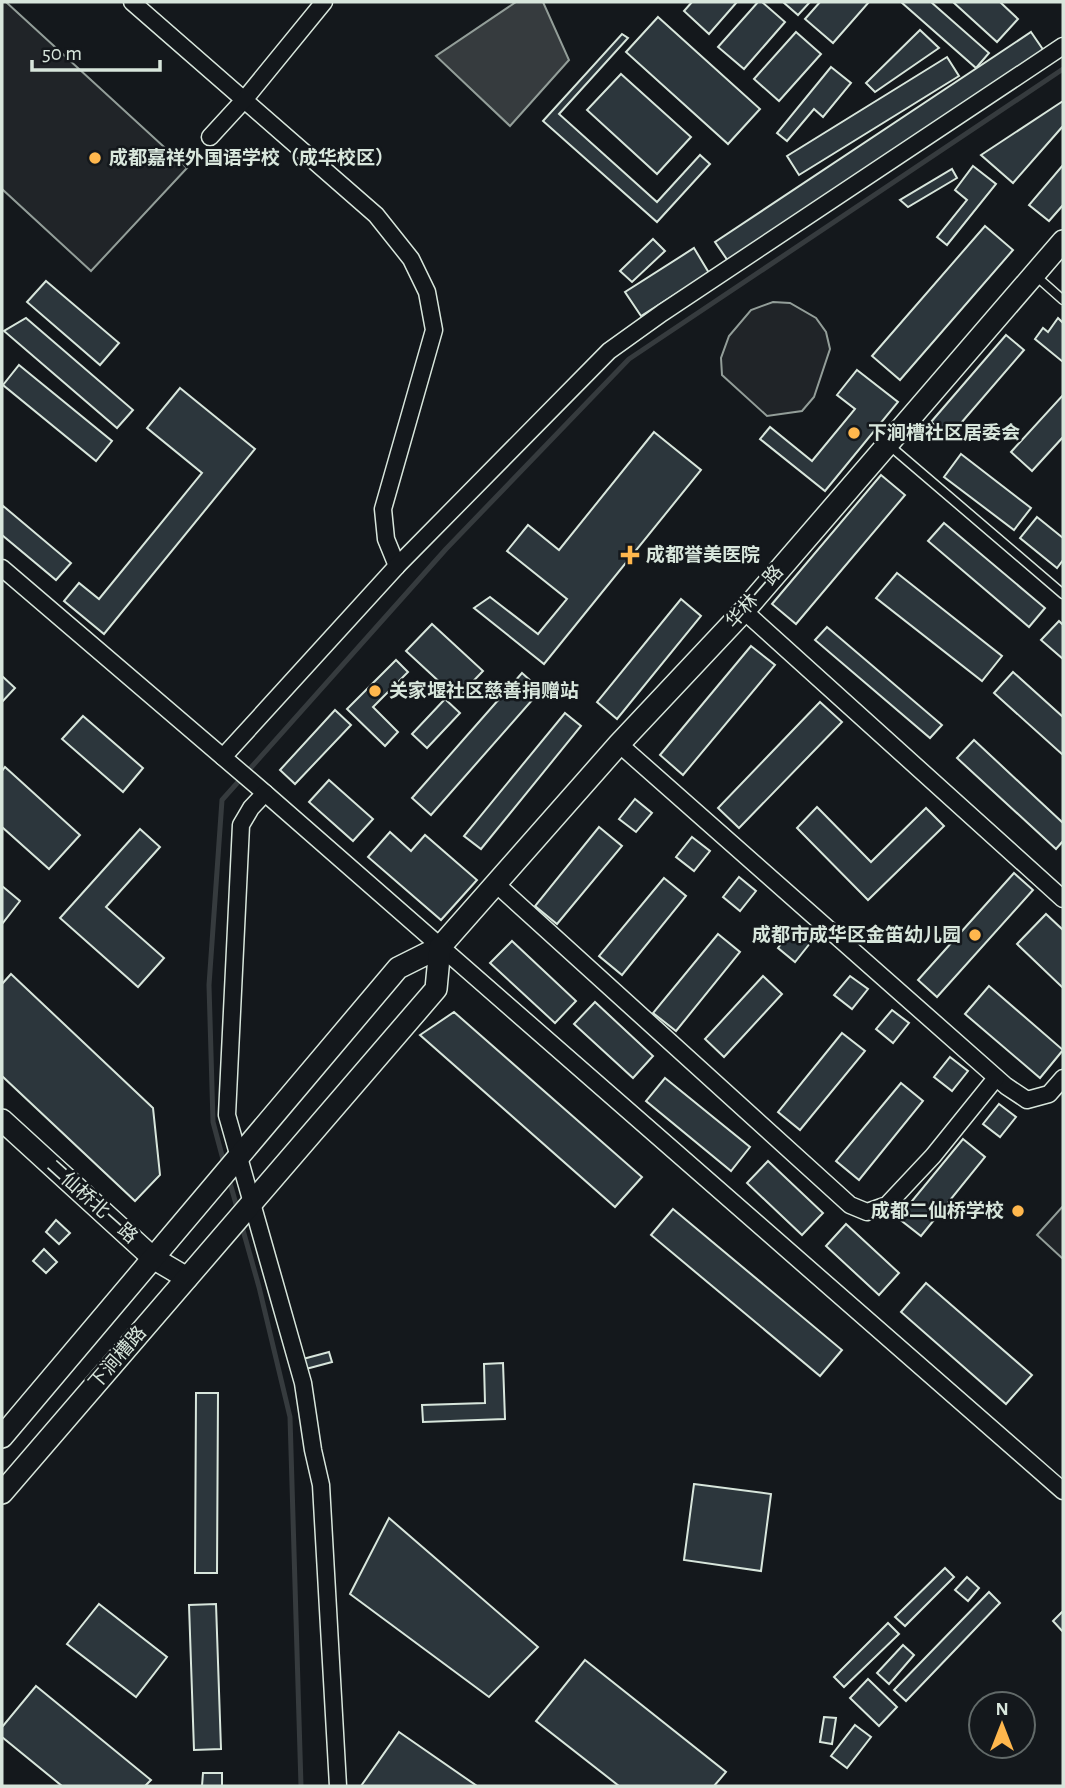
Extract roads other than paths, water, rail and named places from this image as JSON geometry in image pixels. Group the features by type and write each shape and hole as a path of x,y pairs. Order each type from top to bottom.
{"street":[{"path":"132,2 376,215 411,260 428,292 434,330 383,509 386,539 397,566"},
{"path":"210,137 244,100 324,2"},
{"path":"226,760 397,566 610,351 1063,46"},
{"name":"华林一路","path":"440,947 619,744 744,611 1063,241"},
{"path":"2,568 262,790 1063,1491"},
{"path":"744,611 1063,899"},
{"path":"619,744 996,1078 1027,1100 1049,1094 1063,1078"},
{"path":"262,790 241,825 227,1115 230,1166 303,1383 321,1485 338,1786"},
{"path":"496,884 850,1205 867,1212 887,1205 933,1156 996,1078"},
{"name":"下涧槽路","path":"2,1437 398,968 440,947"},
{"name":"下涧槽路","path":"2,1493 436,989 440,947"},
{"name":"二仙桥北一路","path":"2,1120 153,1258 187,1278"}],"lane":[{"path":"1034,274 1063,300"},
{"path":"888,444 1063,594"}],"waterway":[{"path":"224,1163 213,1122 209,985 222,800 446,549 629,359 1063,69"},
{"path":"228,1176 238,1211"},
{"path":"241,1223 290,1417 301,1786"}],"place":[{"name":"成都嘉祥外国语学校（成华校区）","path":"95,158"},
{"name":"下涧槽社区居委会","path":"854,433"},
{"name":"成都誉美医院","path":"630,555"},
{"name":"关家堰社区慈善捐赠站","path":"375,691"},
{"name":"成都市成华区金笛幼儿园","path":"975,935"},
{"name":"成都二仙桥学校","path":"1018,1211"}]}
